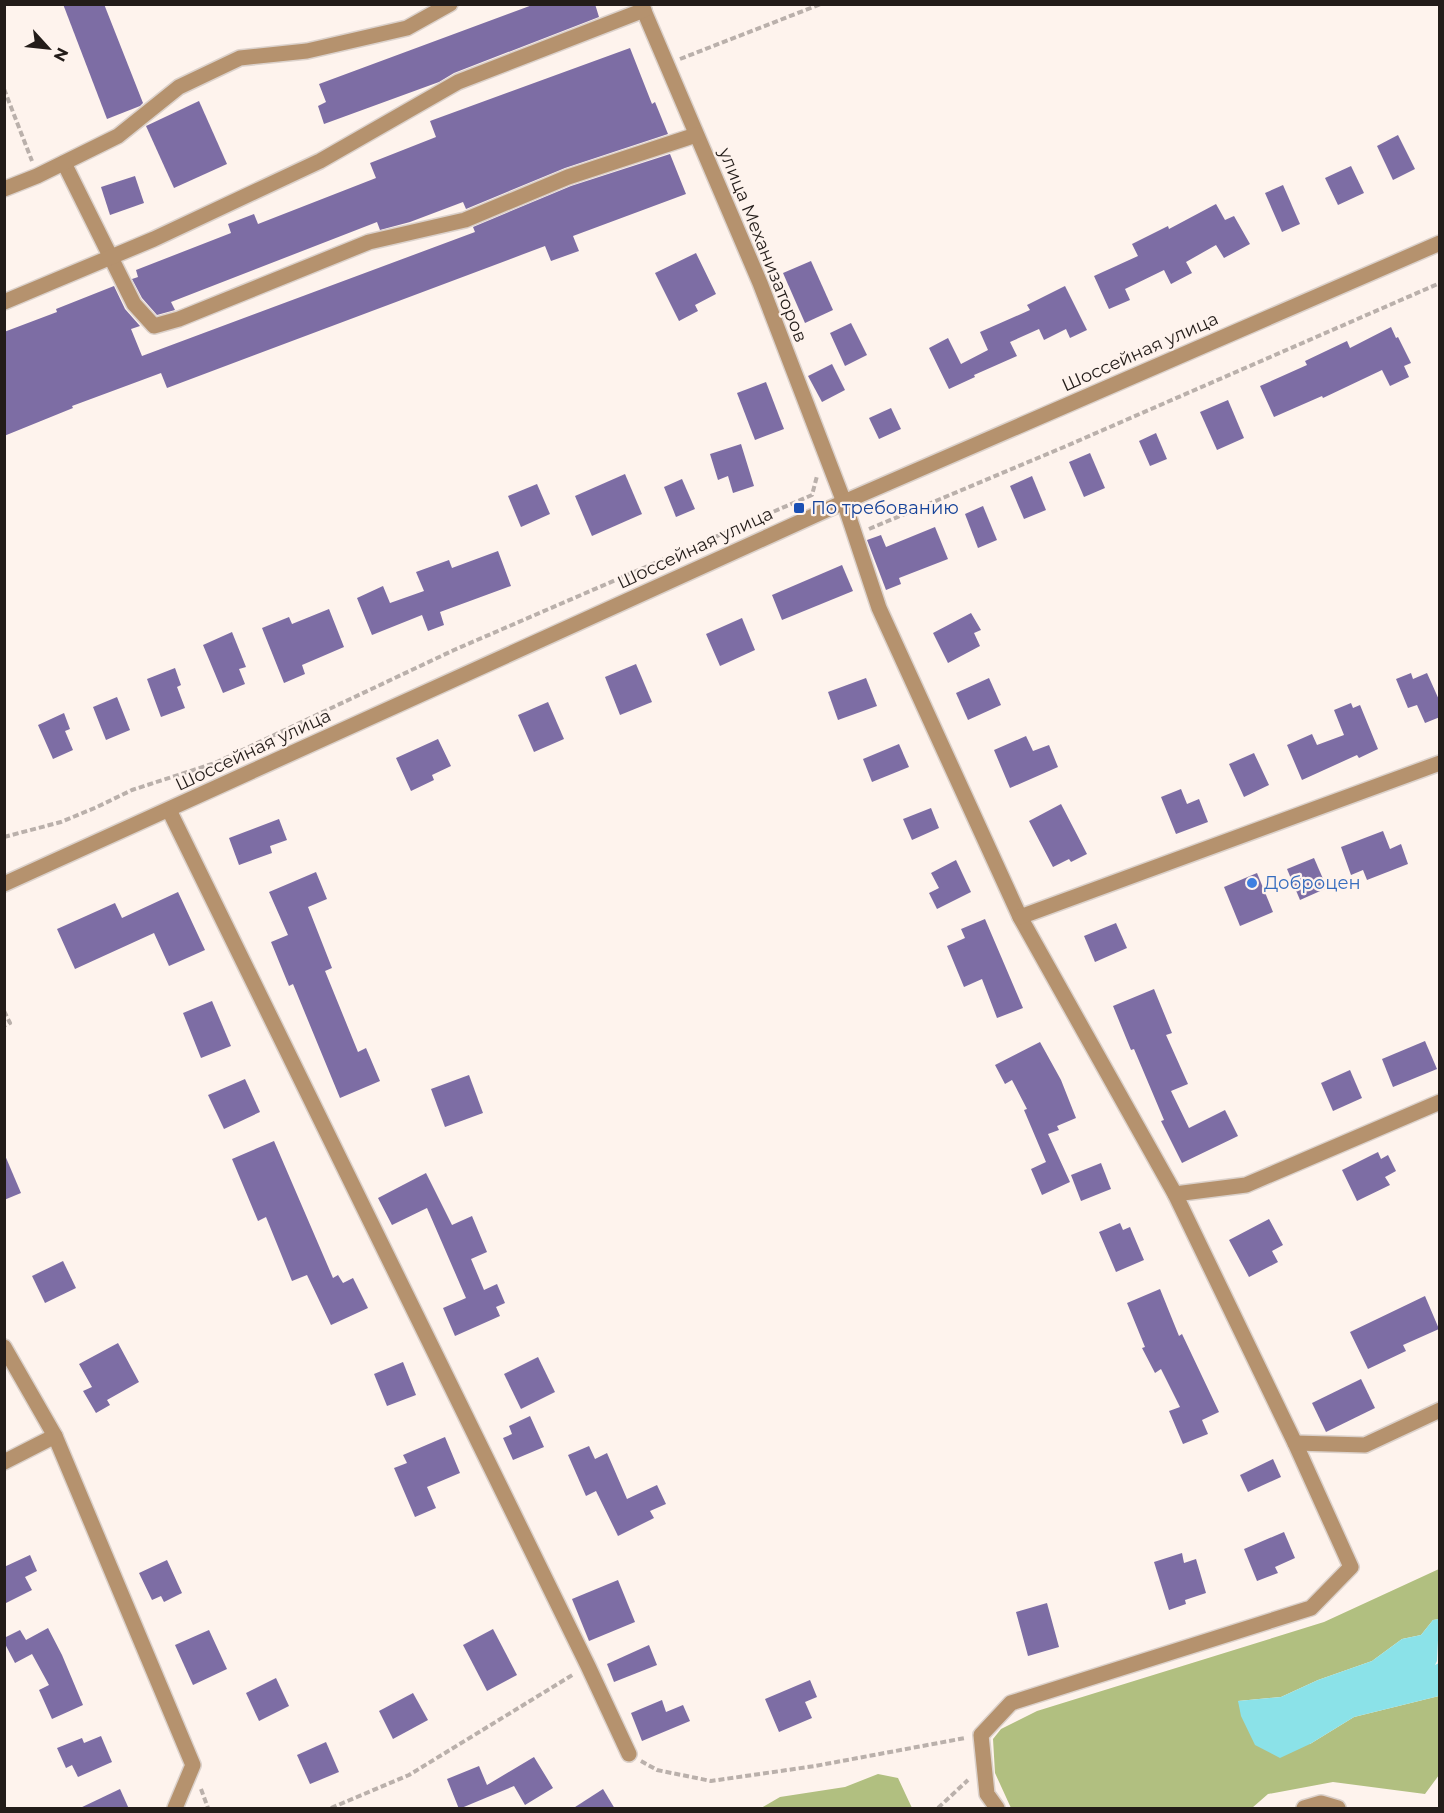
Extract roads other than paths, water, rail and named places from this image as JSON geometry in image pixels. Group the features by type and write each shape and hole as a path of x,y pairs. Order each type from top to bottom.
{"street":[{"path":"4,189 38,176 118,136 179,87 240,58 307,51 407,28 450,4"},
{"path":"4,302 111,257 320,161 458,82 643,7"},
{"name":"улица Механизаторов","path":"643,7 760,282 844,502 879,608 1020,917 1175,1194 1295,1443 1351,1567 1311,1608 1011,1703 981,1735 987,1794 997,1809"},
{"path":"64,163 134,304 154,326 179,319 369,242 465,220 568,177 696,135"},
{"name":"Шоссейная улица","path":"4,884 844,502 1440,243"},
{"path":"1020,917 1440,763"},
{"path":"169,810 629,1754"},
{"path":"1175,1194 1246,1185 1440,1102"},
{"path":"4,1347 55,1436 193,1765 175,1809"},
{"path":"1295,1443 1365,1445 1440,1410"},
{"path":"4,1462 55,1436"},
{"path":"1304,1809 1321,1803 1338,1809"}],"water":[{"path":"1439,1619 1435,1665 1439,1663 1439,1696 1354,1717 1310,1744 1280,1758 1255,1745 1241,1716 1238,1701 1281,1697 1318,1680 1372,1661 1402,1639 1421,1635 1433,1620"}],"place":[{"name":"По требованию","path":"799,508"},
{"name":"Доброцен","path":"1252,883"}]}
